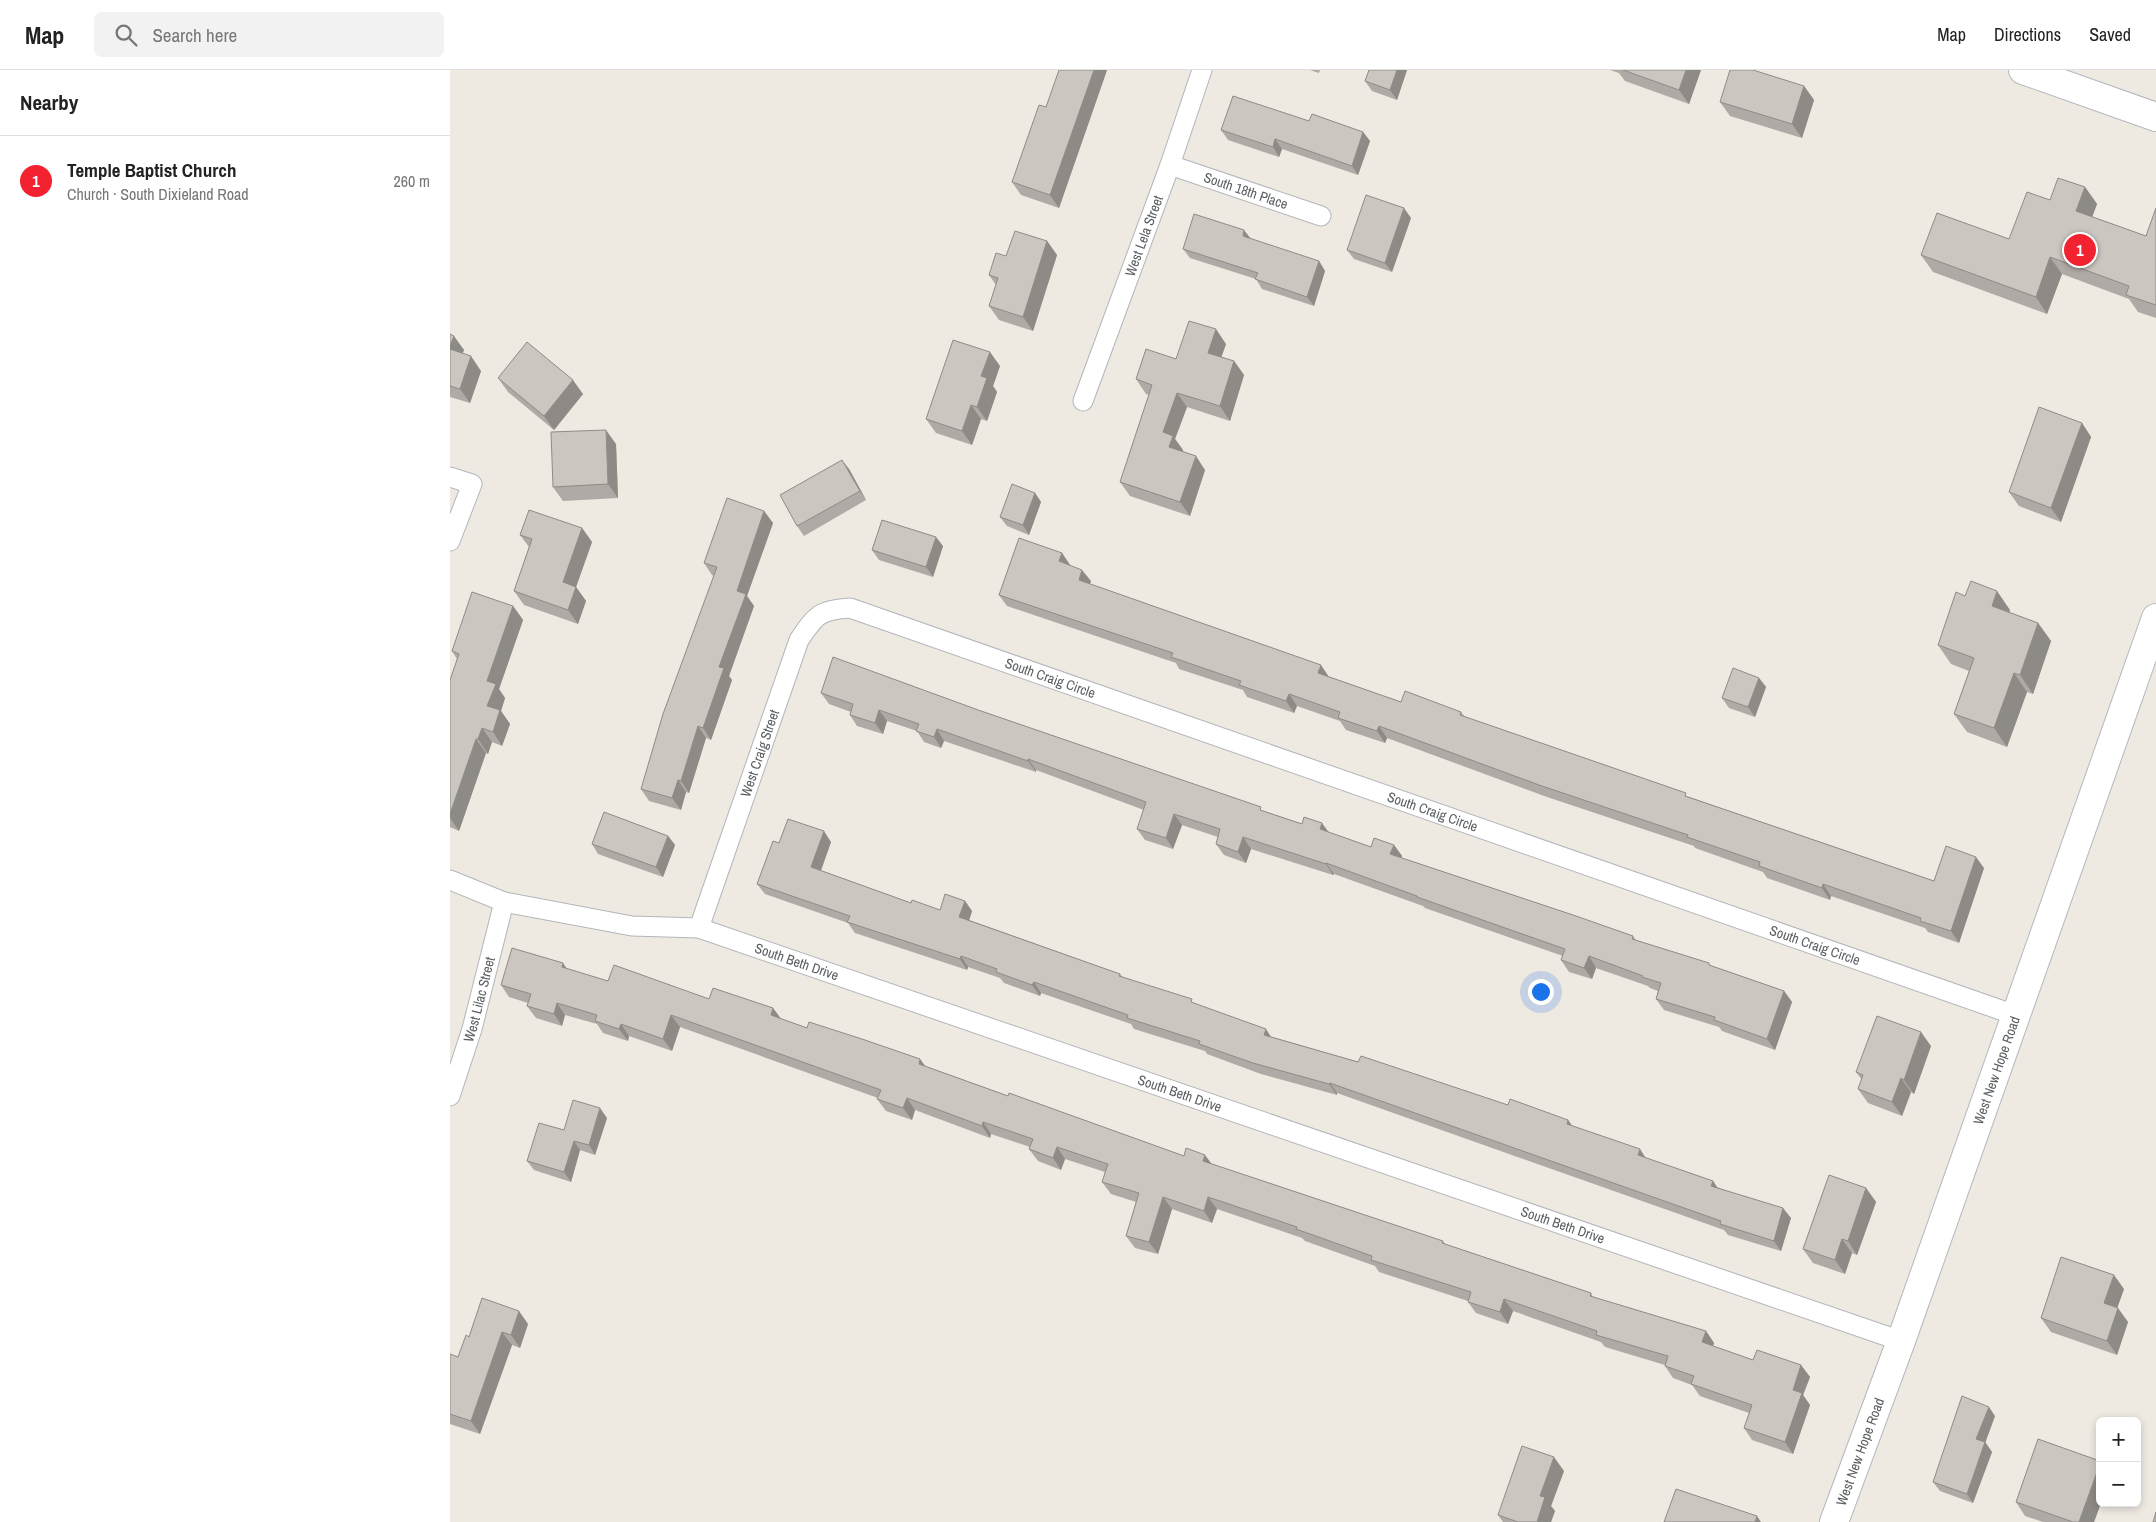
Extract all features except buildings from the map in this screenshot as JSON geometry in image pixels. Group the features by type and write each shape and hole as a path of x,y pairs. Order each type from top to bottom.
{"main road":[{"path":"2023,70 2156,117"},
{"name":"West New Hope Road","path":"1843,1519 1901,1341 2156,618"}],"street":[{"name":"West Lela Street","path":"1083,401 1170,165 1202,70"},
{"name":"South 18th Place","path":"1170,165 1321,216"},
{"path":"450,477 472,484 450,541"},
{"name":"West Craig Street","path":"699,928 799,640 812,621 829,609 850,608"},
{"name":"South Craig Circle","path":"850,608 2015,1015"},
{"name":"South Beth Drive","path":"450,880 504,902 632,926 699,928 1901,1341"},
{"name":"West Lilac Street","path":"450,1096 469,1037 504,902"}],"place":[{"name":"Temple Baptist Church","path":"2080,250"}]}
